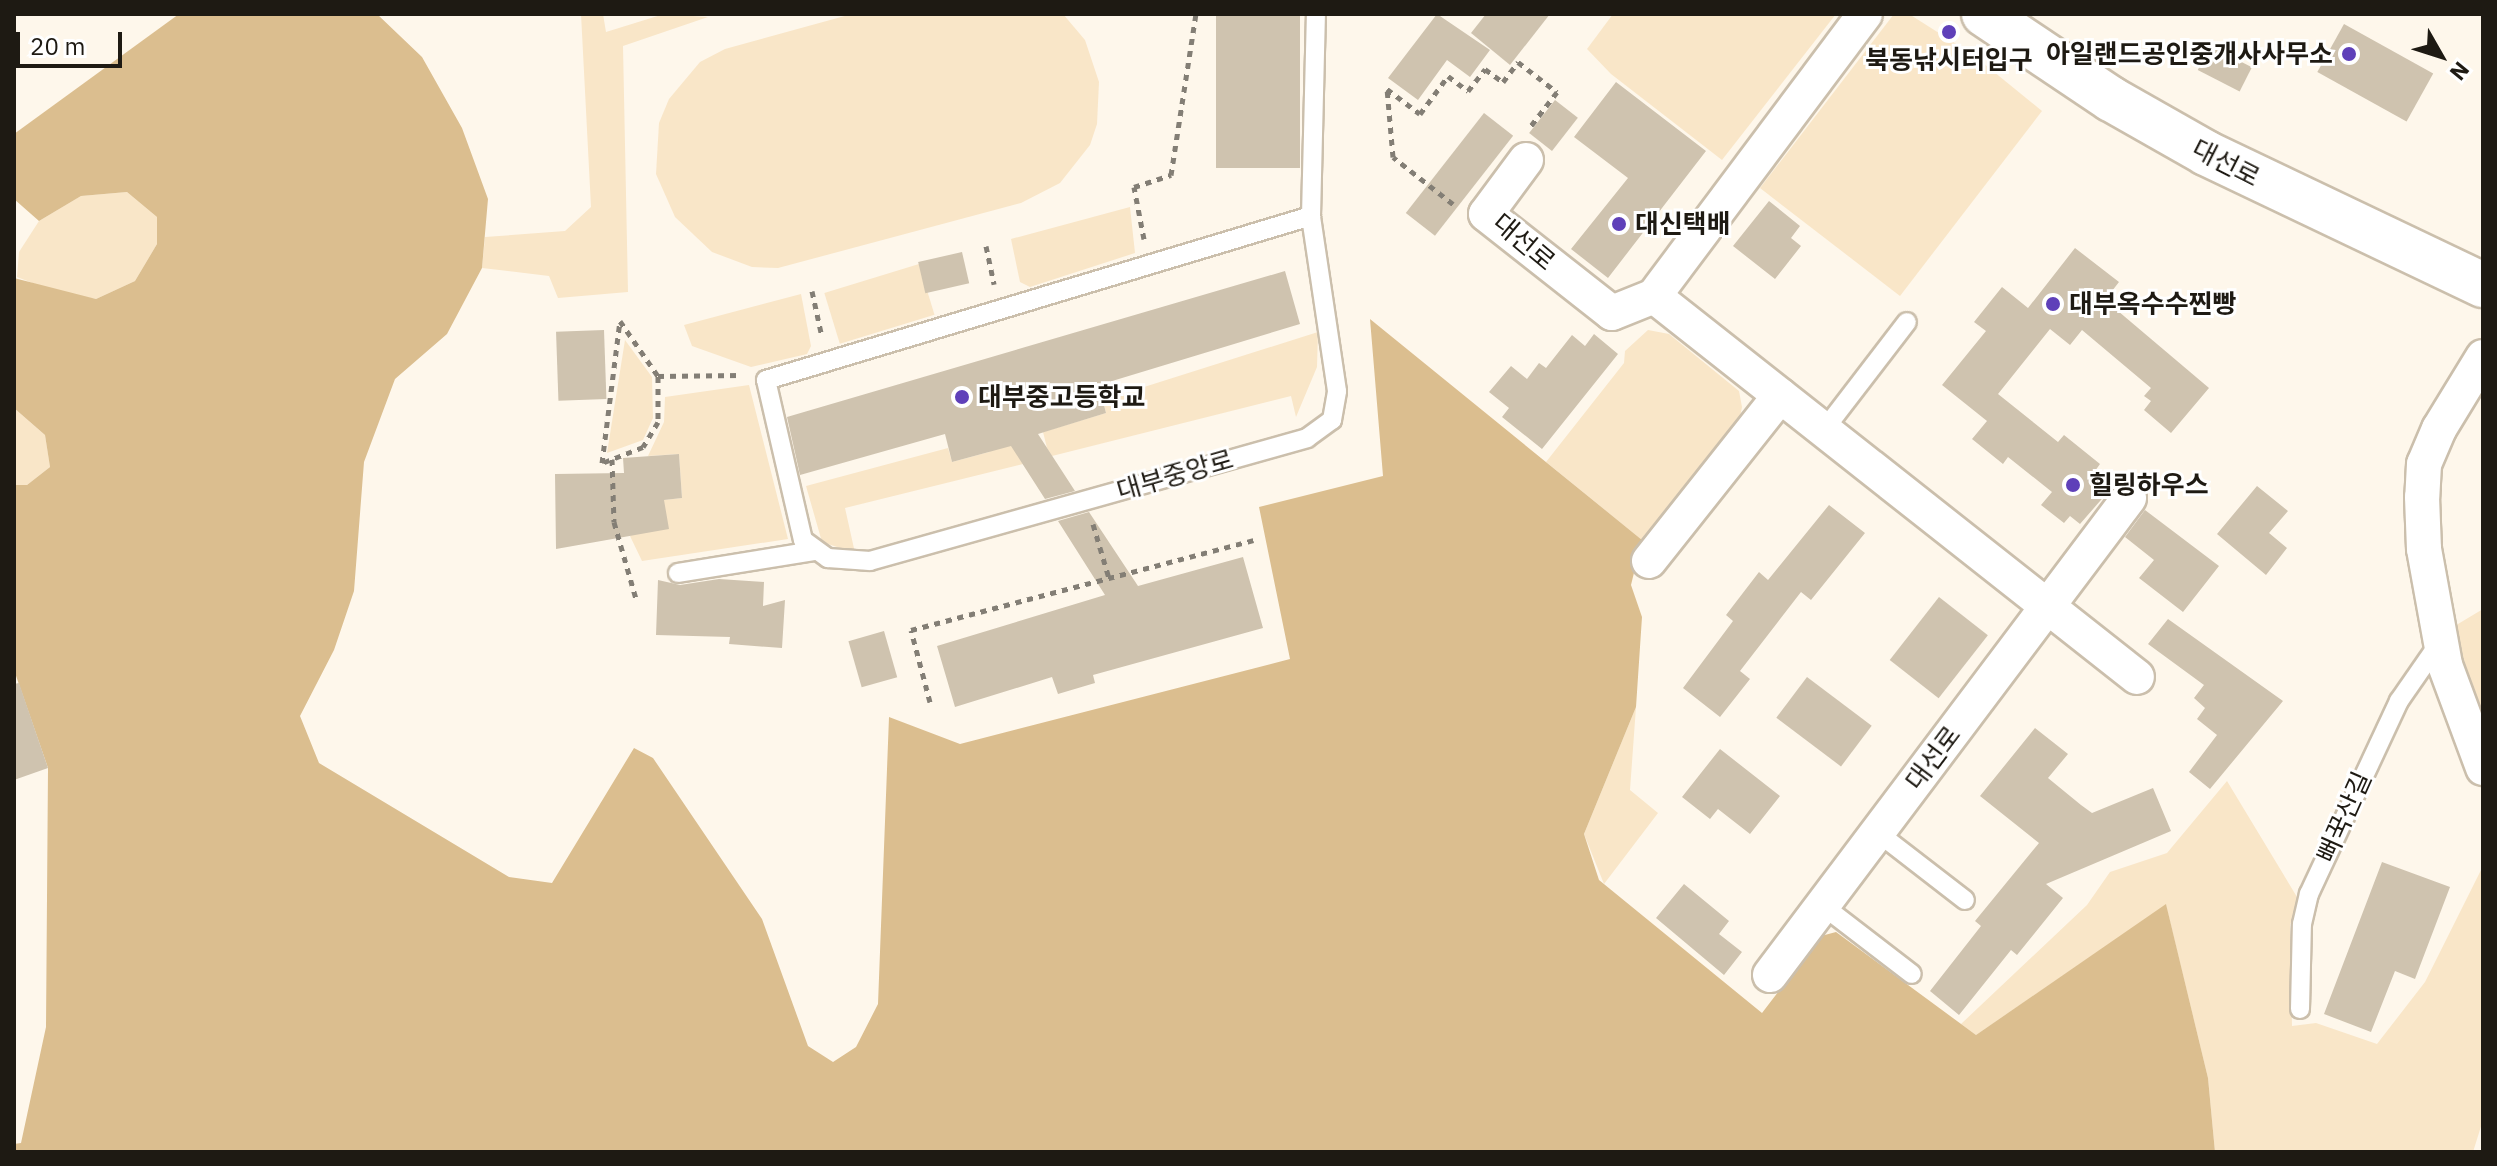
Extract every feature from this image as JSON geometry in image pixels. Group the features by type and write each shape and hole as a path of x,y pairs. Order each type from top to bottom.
{"street":[{"path":"1865,14 1654,296 2137,677"},
{"name":"대선로","path":"1984,14 2111,99 2206,153 2483,285"},
{"name":"대선로","path":"1524,163 1486,214 1612,313 1654,296"},
{"path":"2483,357 2439,429 2424,464 2424,549 2440,642 2483,768"},
{"path":"1649,561 1780,396"},
{"name":"대선로","path":"1770,975 2129,498"}],"lane":[{"name":"대부중앙로","path":"678,573 814,551 841,562 870,561 1307,438 1332,420 1337,391 1311,216 1316,14"},
{"path":"814,551 799,527 766,380 1311,216"},
{"path":"1824,430 1907,322"},
{"name":"뻐꾹산길","path":"2300,1009 2302,924 2309,894 2399,701 2440,642"},
{"path":"1877,832 1965,900"},
{"path":"1822,905 1912,974"}],"path":[{"path":"1149,264 1134,187 1171,175 1196,14"},
{"path":"1486,214 1478,224 1393,157 1387,89 1420,114 1448,76 1468,91 1485,69 1503,82 1518,62 1557,92 1509,155 1524,163"},
{"path":"986,246 999,310"},
{"path":"812,291 827,361"},
{"path":"620,321 658,376 660,408 653,435 643,447 612,459 602,463 620,321"},
{"path":"658,376 745,375 766,380"},
{"path":"612,459 614,522 637,602"},
{"path":"1086,500 1109,578"},
{"path":"930,702 911,630 1253,540"}],"shaded area":[{"path":"179,14 377,14 422,57 462,128 488,199 482,268 447,334 395,379 364,462 354,591 334,650 300,716 319,763 509,877 552,883 634,748 653,758 762,919 808,1046 833,1062 856,1047 878,1004 889,717 960,744 1290,659 1259,507 1383,476 1370,319 1642,540 1631,585 1642,617 1636,707 1584,834 1599,880 1762,1013 1821,936 1836,932 1976,1035 2166,904 2208,1078 2215,1152 14,1152 14,1144 21,1143 46,1027 48,768 14,670 14,485 27,485 50,467 45,435 14,408 14,278 96,299 135,281 157,244 157,217 127,192 81,196 39,221 14,199 14,134"},
{"path":"581,14 603,14 606,32 664,14 708,17 623,46 628,292 558,298 549,276 482,268 485,237 565,231 591,207"},
{"path":"852,14 1063,14 1085,40 1099,82 1097,124 1090,145 1060,183 1021,203 778,268 752,267 712,252 675,217 656,174 659,123 669,99 700,62 725,49"},
{"path":"1613,14 1836,14 1722,160 1611,74 1587,49"},
{"path":"1894,14 1909,14 1972,54 2042,111 1900,296 1760,188"},
{"path":"127,192 157,217 157,244 135,281 96,299 53,291 17,277 19,252 39,221 81,196"},
{"path":"1130,207 1135,253 1030,287 1020,282 1011,239"},
{"path":"919,264 934,315 840,344 824,293"},
{"path":"801,294 811,346 807,354 751,367 692,346 684,325"},
{"path":"1648,330 1669,334 1739,391 1742,407 1740,417 1642,540 1546,462 1624,363 1625,351"},
{"path":"1318,332 1317,367 1296,417 1291,396 1052,456 1047,448 1043,432 1106,413 1103,400"},
{"path":"625,340 652,377 653,418 643,440 607,453"},
{"path":"749,385 788,539 642,561 630,536 664,500 682,498 679,454 648,456 664,422 665,397"},
{"path":"14,408 45,435 50,467 27,485 14,485"},
{"path":"1010,429 1023,464 845,508 855,553 822,542 806,486 948,448 952,462 989,452"},
{"path":"2483,609 2483,738 2448,630"},
{"path":"1636,707 1630,790 1658,813 1604,884 1584,834"},
{"path":"2227,781 2297,897 2290,926 2292,1026 2316,1023 2377,1044 2425,982 2483,866 2483,1120 2473,1152 2215,1152 2208,1078 2166,905 1976,1035 1961,1024 2087,905 2110,872 2167,853"}],"building":[{"path":"1216,14 1300,14 1300,168 1216,168"},
{"path":"1437,14 1490,50 1470,77 1447,60 1418,100 1388,78"},
{"path":"1486,14 1550,14 1510,65 1471,33"},
{"path":"2344,24 2433,73 2407,122 2317,72"},
{"path":"2210,46 2252,67 2240,91 2198,70"},
{"path":"1616,82 1706,151 1608,278 1571,249 1628,178 1574,137"},
{"path":"1555,100 1578,118 1552,151 1529,133"},
{"path":"1484,113 1513,136 1435,236 1406,213"},
{"path":"1769,201 1800,226 1791,238 1801,246 1775,279 1733,246"},
{"path":"2075,248 2119,282 2105,300 2209,388 2171,433 2144,410 2151,401 2144,396 2151,388 2082,330 2070,345 2050,329 1998,394 2058,442 2064,435 2100,464 2095,471 2114,485 2080,524 2070,516 2064,523 2041,505 2052,492 2008,457 2003,464 1972,439 1987,421 1942,385 1986,331 1974,322 2002,287 2028,308"},
{"path":"962,252 969,283 925,293 918,262"},
{"path":"1285,271 1300,324 1099,385 1106,413 1038,434 1075,491 1045,499 1011,446 952,462 945,434 800,475 787,417"},
{"path":"604,330 606,399 558,401 556,332"},
{"path":"1594,334 1618,354 1542,449 1502,417 1509,408 1489,392 1511,366 1527,379 1539,363 1546,368 1572,335 1585,346"},
{"path":"679,454 682,498 664,500 669,529 556,549 555,474 624,473 623,458"},
{"path":"2257,486 2288,511 2269,533 2287,548 2266,575 2217,534"},
{"path":"1829,505 1865,533 1811,600 1801,592 1740,671 1750,679 1720,717 1683,688 1733,621 1726,615 1759,572 1768,580"},
{"path":"2145,510 2219,566 2183,612 2139,578 2154,560 2125,537"},
{"path":"1089,512 1138,586 1243,557 1263,628 1093,675 1095,683 1058,694 1052,677 955,707 937,646 1105,595 1058,521"},
{"path":"719,579 764,582 763,606 785,600 782,648 729,644 730,637 656,635 658,580 680,585"},
{"path":"1939,597 1988,635 1939,698 1890,660"},
{"path":"2168,619 2283,701 2210,789 2189,772 2217,735 2197,719 2205,708 2194,698 2204,685 2148,644"},
{"path":"884,631 897,677 862,687 848,641"},
{"path":"1807,677 1872,726 1841,766 1776,718"},
{"path":"19,683 48,768 14,780 14,684"},
{"path":"2035,728 2068,754 2048,778 2081,805 2092,813 2153,788 2171,831 2046,884 2063,898 2017,955 2011,950 1959,1015 1930,991 1981,926 1975,921 2039,843 1980,796"},
{"path":"1720,749 1780,796 1750,834 1718,809 1710,819 1682,797"},
{"path":"2382,862 2450,887 2415,979 2395,971 2371,1032 2324,1014"},
{"path":"1684,884 1729,921 1719,934 1742,952 1724,975 1656,918"}],"place":[{"name":"북동낚시터입구","path":"1949,32"},
{"name":"아일랜드공인중개사사무소","path":"2349,54"},
{"name":"대신택배","path":"1619,224"},
{"name":"대부옥수수찐빵","path":"2053,304"},
{"name":"대부중고등학교","path":"962,397"},
{"name":"힐링하우스","path":"2073,485"}]}
